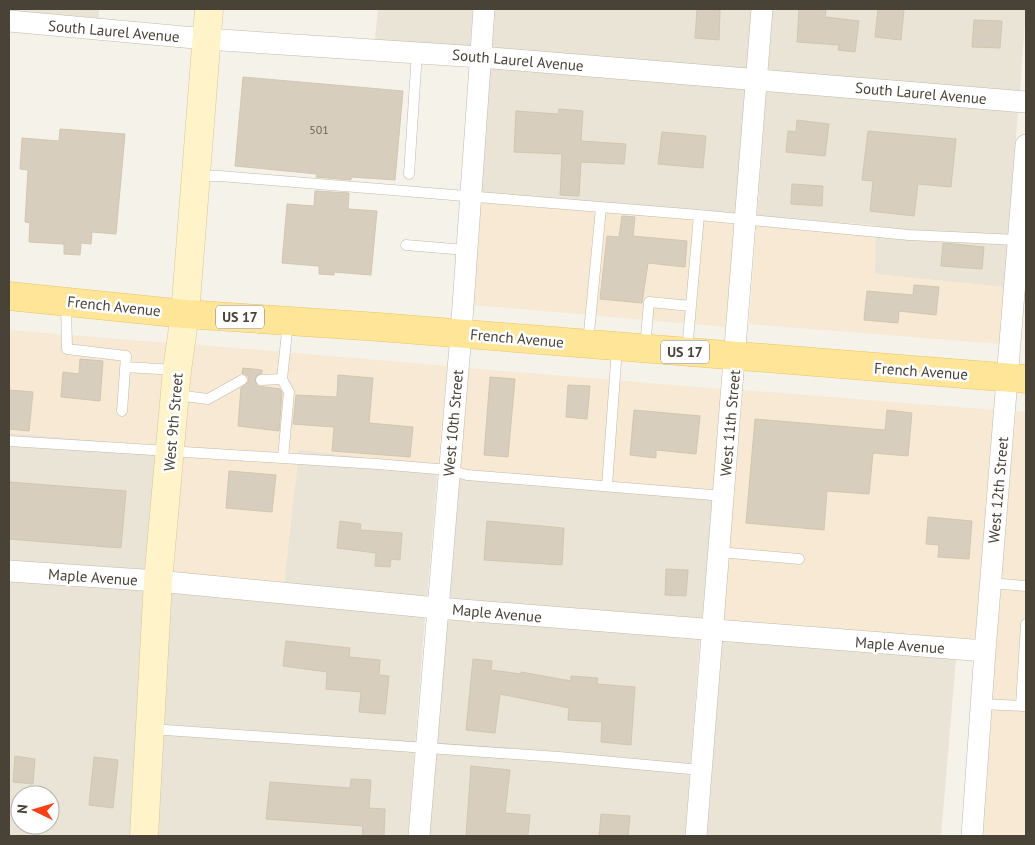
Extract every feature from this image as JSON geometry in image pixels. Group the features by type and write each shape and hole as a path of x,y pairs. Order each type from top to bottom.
{"main road":[{"name":"French Avenue","path":"9,296 185,314 288,320 1017,378"}],"street":[{"name":"West 9th Street","path":"144,836 158,581 176,382 185,314 209,9"},
{"name":"West 10th Street","path":"419,836 460,334 484,9"},
{"name":"West 11th Street","path":"696,836 762,9"},
{"name":"South Laurel Avenue","path":"9,21 206,39 417,52 1026,102"},
{"name":"West 12th Street","path":"972,836 990,583 1017,378 1020,293 1019,240 1026,144"},
{"name":"Maple Avenue","path":"9,571 158,581 437,608 985,651"}],"lane":[{"path":"410,174 417,52"},
{"path":"196,176 220,176 601,208 699,214 909,234 1019,240"},
{"path":"588,344 601,208"},
{"path":"687,352 699,214"},
{"path":"406,245 466,250"},
{"path":"66,301 67,349 123,354 126,356 122,411"},
{"path":"645,349 649,302 691,306"},
{"path":"283,458 289,392 282,379 288,320"},
{"path":"607,486 617,346"},
{"path":"126,367 176,382 208,399 242,380"},
{"path":"261,380 282,379"},
{"path":"9,441 449,470 468,475 724,496"},
{"path":"719,552 799,559"},
{"path":"990,583 1026,586"},
{"path":"981,704 1024,706 1026,624"},
{"path":"150,729 426,748 701,770"}],"shaded area":[{"path":"9,9 99,9 99,18 9,11"},
{"path":"378,9 473,9 470,47 375,40"},
{"path":"495,9 752,9 747,69 492,48"},
{"path":"773,9 1026,9 1020,92 768,71"},
{"path":"490,67 745,88 736,215 481,198"},
{"path":"766,89 1018,111 1004,287 874,274 876,225 757,217"},
{"path":"481,198 736,215 727,327 473,305"},
{"path":"757,217 876,225 875,274 1004,287 1000,344 749,324"},
{"path":"9,330 169,343 160,446 9,433"},
{"path":"190,344 447,366 438,466 299,450 284,584 169,573"},
{"path":"468,368 722,389 713,499 459,469"},
{"path":"743,390 994,410 975,641 723,621"},
{"path":"1016,411 1026,412 1026,836 983,836 995,652"},
{"path":"9,433 160,446 148,571 9,562"},
{"path":"299,449 438,466 427,598 284,584"},
{"path":"459,469 713,499 702,620 448,600"},
{"path":"9,580 147,590 133,836 9,836"},
{"path":"168,592 425,616 408,836 155,836"},
{"path":"447,618 700,639 685,836 429,836"},
{"path":"722,640 956,659 941,836 707,836"}],"building":[{"path":"697,9 720,10 719,40 695,38"},
{"path":"799,9 826,10 825,17 859,21 855,52 838,50 839,45 797,42"},
{"path":"878,9 904,9 901,40 875,37"},
{"path":"974,20 1002,21 1000,48 972,47"},
{"path":"243,77 403,91 395,180 351,177 351,180 316,177 317,174 235,166"},
{"path":"559,109 583,111 581,141 626,144 624,164 581,162 579,196 560,195 562,154 514,152 516,111 558,114"},
{"path":"797,120 829,124 825,156 786,152 788,131 796,132"},
{"path":"60,129 125,134 116,234 92,232 91,244 81,243 80,255 64,254 64,244 29,242 30,223 25,222 28,170 20,169 22,138 59,141"},
{"path":"868,131 956,139 951,187 918,184 914,216 870,211 873,181 862,180"},
{"path":"662,132 706,136 703,168 658,164"},
{"path":"792,184 823,186 822,206 791,204"},
{"path":"315,191 349,193 348,209 377,211 371,275 334,272 334,275 319,274 319,266 282,263 287,204 314,206"},
{"path":"622,216 635,217 633,236 687,241 685,267 648,263 642,303 600,299 607,236 619,237"},
{"path":"943,243 984,247 982,269 941,266"},
{"path":"914,285 939,287 936,315 899,311 898,323 864,320 867,291 913,295"},
{"path":"80,359 103,361 100,401 61,397 63,372 79,374"},
{"path":"243,368 262,370 262,373 255,377 257,386 280,389 282,393 279,431 238,426 241,388 249,381 248,376 242,373"},
{"path":"338,375 373,378 369,423 413,427 410,457 332,451 334,427 293,424 296,395 337,397"},
{"path":"490,377 515,379 508,457 484,455"},
{"path":"568,385 590,386 587,419 566,417"},
{"path":"9,390 33,392 29,431 9,429"},
{"path":"634,410 700,416 696,454 656,450 656,458 630,455"},
{"path":"887,410 912,413 908,456 873,453 869,494 827,491 824,530 746,523 755,419 885,430"},
{"path":"229,471 276,475 272,512 226,508"},
{"path":"9,482 126,491 121,548 9,539"},
{"path":"928,517 972,521 969,559 938,557 939,545 926,544"},
{"path":"340,521 361,524 360,530 402,533 400,560 391,559 390,567 375,566 376,553 337,548"},
{"path":"487,521 564,528 562,565 484,560"},
{"path":"666,569 688,570 686,596 665,595"},
{"path":"286,641 350,648 349,657 380,660 379,675 389,676 385,714 359,712 361,692 326,689 327,672 283,666"},
{"path":"473,659 492,661 491,670 521,674 521,672 571,681 571,676 598,678 597,684 635,687 631,745 601,742 602,722 568,720 569,708 500,694 495,733 466,730"},
{"path":"15,756 35,759 33,784 13,782"},
{"path":"94,757 118,760 113,808 89,805"},
{"path":"471,766 510,770 505,813 530,815 528,836 466,836"},
{"path":"351,779 371,780 369,808 385,809 384,836 362,836 363,826 266,819 270,782 350,788"},
{"path":"601,814 630,816 628,836 599,836"}]}
